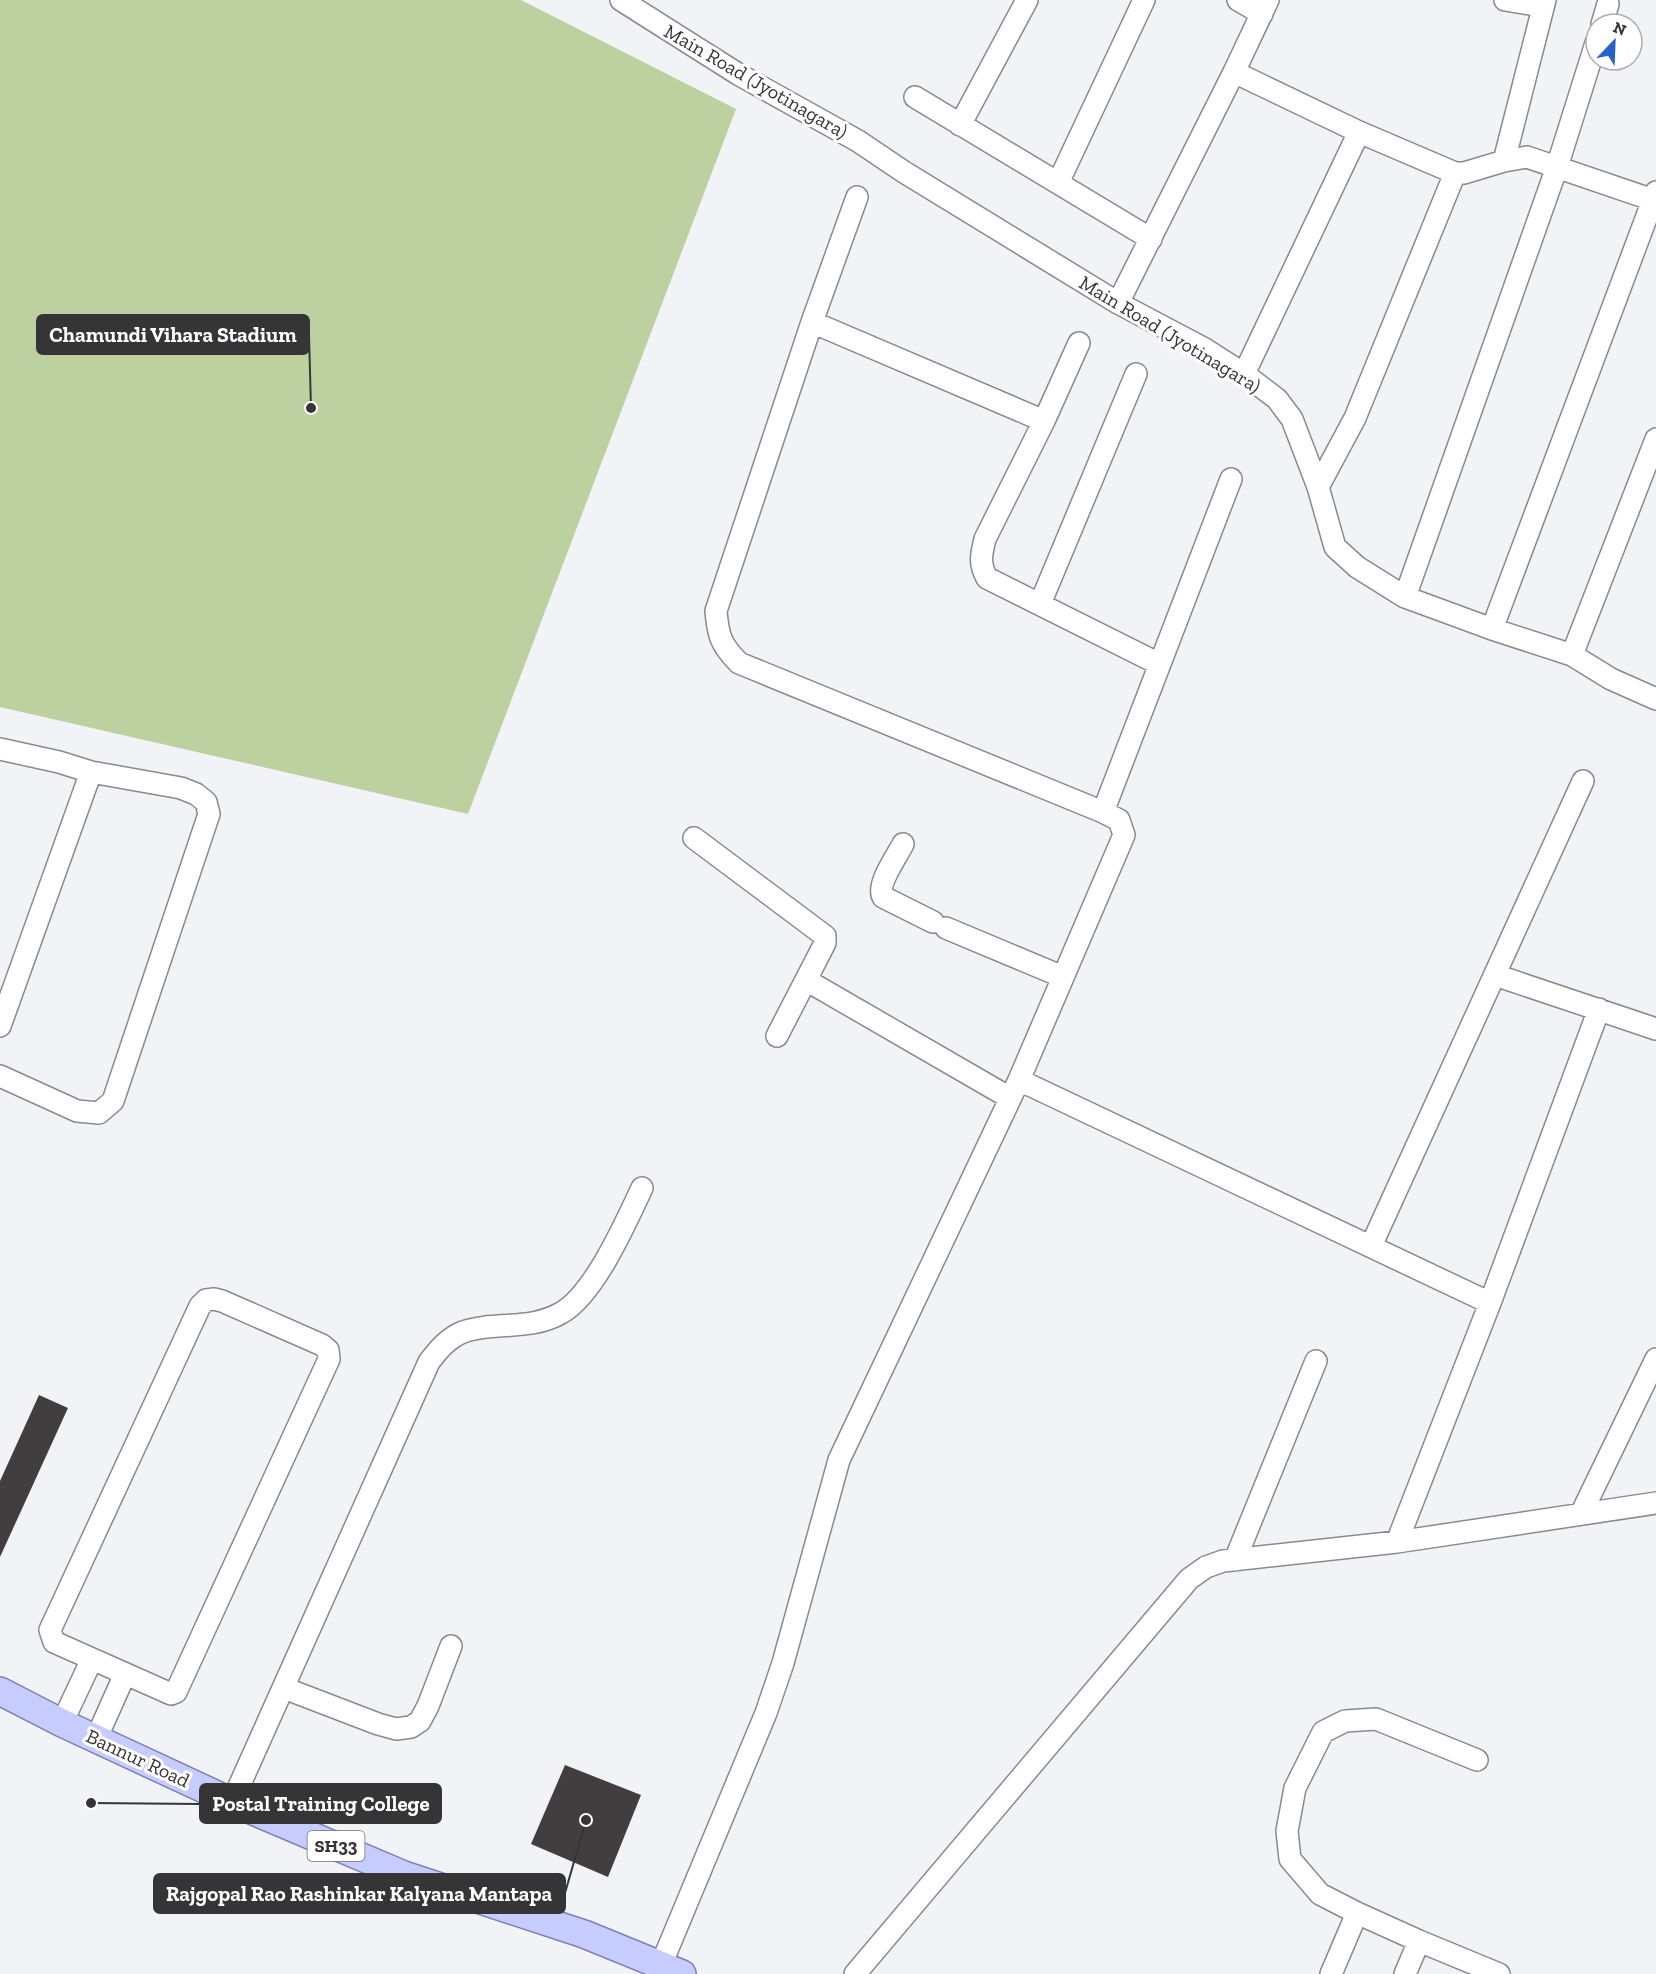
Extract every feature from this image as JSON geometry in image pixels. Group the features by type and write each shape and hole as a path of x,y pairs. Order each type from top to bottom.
{"main road":[{"name":"Bannur Road","path":"0,1691 62,1723 232,1802 404,1875 584,1934 672,1970"}],"street":[{"name":"Main Road (Jyotinagara)","path":"621,0 738,74 858,141 904,172 1118,303 1205,349 1244,374 1285,408 1292,419 1318,487 1335,547 1358,567 1405,597 1572,655 1611,679 1655,695"},
{"path":"960,125 1027,0"},
{"path":"1058,183 1144,0"},
{"path":"1118,303 1265,7 1238,0"},
{"path":"1504,161 1544,3 1505,0"},
{"path":"1234,72 1359,132 1455,173 1473,171 1504,161 1527,157 1655,197 1492,628"},
{"path":"1405,597 1557,167 1587,72"},
{"path":"915,97 1151,239"},
{"path":"1244,374 1359,132"},
{"path":"1318,487 1355,418 1455,173"},
{"path":"672,1970 783,1662 839,1460 1015,1089 1124,835 1119,820 1103,812 739,663 724,648 718,632 716,611 812,322 857,197"},
{"path":"812,322 1044,421"},
{"path":"1079,343 1044,421 985,539 981,557 982,568 987,578 1159,664"},
{"path":"1041,604 1136,374"},
{"path":"1572,655 1656,439"},
{"path":"1103,812 1231,479"},
{"path":"0,749 59,762 91,772 181,788 196,794 206,802 209,814 113,1101 99,1113 77,1111 0,1076"},
{"path":"0,1026 91,772"},
{"path":"1371,1246 1583,781"},
{"path":"694,838 823,932 826,939 777,1036"},
{"path":"903,844 882,885 880,892 883,897 939,925 1063,977"},
{"path":"1495,975 1656,1029"},
{"path":"806,980 1015,1089 1371,1246 1490,1303"},
{"path":"1397,1542 1490,1303 1599,1009"},
{"path":"232,1802 429,1362 442,1345 463,1332 537,1323 562,1313 579,1298 617,1243 642,1188"},
{"path":"206,1300 222,1301 322,1345 328,1350 329,1359 176,1692 164,1693 125,1674 54,1642 50,1630 200,1306 206,1300"},
{"path":"1581,1514 1656,1359"},
{"path":"1235,1560 1316,1361"},
{"path":"855,1974 1189,1580 1206,1567 1223,1561 1397,1542 1656,1503"},
{"path":"284,1688 378,1724 396,1729 411,1727 420,1721 428,1706 451,1646"},
{"path":"62,1723 92,1659"},
{"path":"96,1739 125,1674"},
{"path":"1477,1760 1376,1719 1345,1721 1323,1732 1295,1788 1287,1831 1290,1859 1320,1894 1419,1941 1499,1974"},
{"path":"1331,1974 1357,1913"},
{"path":"1405,1974 1419,1941"}],"green space":[{"path":"0,0 521,0 736,109 468,814 0,707"}],"building":[{"path":"39,1395 68,1408 0,1557 0,1481"},
{"path":"565,1765 641,1795 608,1877 531,1844"}],"place":[{"name":"Chamundi Vihara Stadium","path":"311,408"},
{"name":"Postal Training College","path":"91,1803"},
{"name":"Rajgopal Rao Rashinkar Kalyana Mantapa","path":"586,1820"}]}
